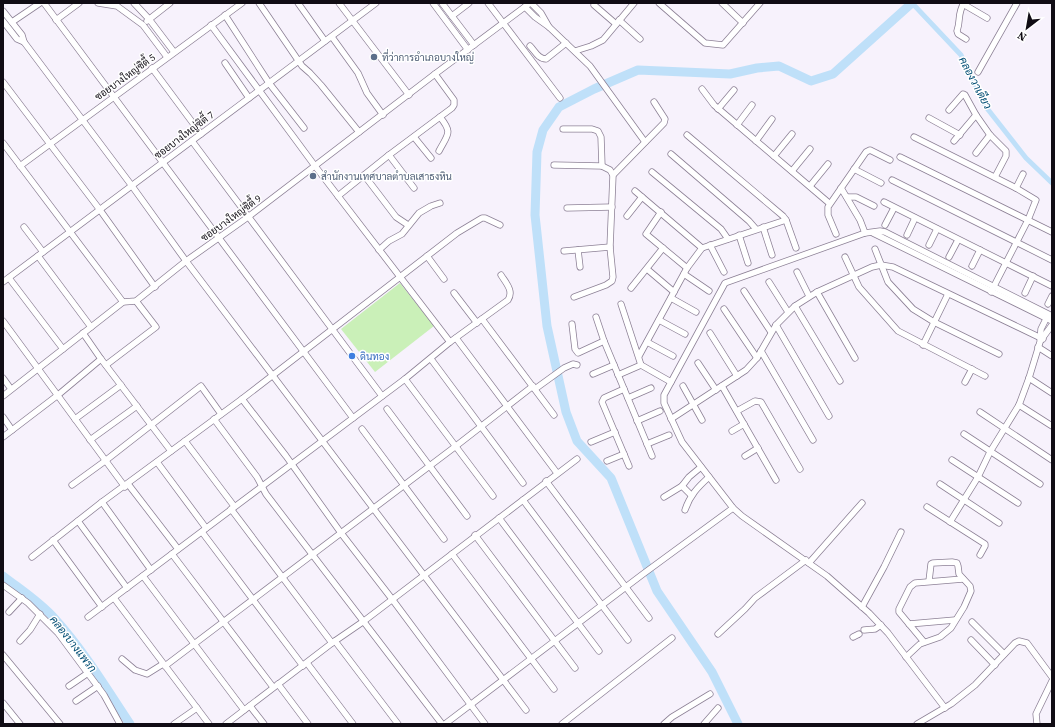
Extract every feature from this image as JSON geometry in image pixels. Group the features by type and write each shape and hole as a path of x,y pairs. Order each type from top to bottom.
{"street":[{"path":"6,24 40,3"},
{"path":"44,3 353,418"},
{"path":"56,20 79,3"},
{"path":"98,3 118,5 142,25 167,57"},
{"path":"134,3 149,19 174,52"},
{"path":"142,25 170,3"},
{"path":"259,3 305,69 359,132"},
{"path":"298,3 325,41"},
{"path":"339,3 409,95"},
{"name":"ซอยบางใหญ่ซิตี้ 7","path":"3,282 376,3"},
{"path":"433,3 468,50"},
{"path":"442,3 474,46"},
{"path":"452,16 469,3"},
{"path":"488,3 560,98"},
{"path":"575,51 603,40 634,3"},
{"path":"658,3 701,40 709,44 723,45 760,3"},
{"path":"722,3 743,22"},
{"path":"978,72 1017,3"},
{"name":"ซอยบางใหญ่ซิตี้ 5","path":"20,166 225,15 237,4"},
{"path":"529,4 535,17 549,27 575,51 598,76 644,142"},
{"name":"ซอยบางใหญ่ซิตี้ 9","path":"136,301 186,261 248,217 529,4"},
{"path":"966,39 958,34 957,31 960,23 960,10 963,4 987,18"},
{"path":"594,5 640,39"},
{"path":"3,11 6,24 22,35 24,42 186,261 372,509 526,710"},
{"path":"225,15 269,83 304,128"},
{"path":"211,25 315,166 450,342"},
{"path":"332,36 358,73 367,93 383,114"},
{"path":"530,46 543,60 566,43"},
{"path":"224,63 249,98"},
{"path":"152,68 201,134"},
{"path":"338,196 364,174 452,108 454,103 451,95 435,74"},
{"path":"3,82 51,143 155,287"},
{"path":"702,89 718,109 829,203"},
{"path":"718,109 734,90"},
{"path":"949,110 964,94 990,135 1006,153 1006,156 995,177"},
{"path":"574,296 606,285 612,281 613,276 610,247 614,175 644,142 664,123 665,119 654,102"},
{"path":"737,124 752,105"},
{"path":"954,141 976,115"},
{"path":"439,151 449,131 448,127 440,117"},
{"path":"929,118 960,135"},
{"path":"756,140 772,119"},
{"path":"563,129 592,129 598,131 601,137 602,166"},
{"path":"774,156 792,134"},
{"path":"687,135 783,216 786,220 796,248"},
{"path":"976,153 990,135"},
{"path":"414,137 431,158"},
{"path":"914,137 995,177 1036,200 1028,220 993,290"},
{"path":"192,141 382,396"},
{"path":"3,143 123,302"},
{"path":"792,171 810,149"},
{"path":"836,234 827,211 829,203 867,151 870,150 890,160"},
{"path":"671,154 750,221 756,229"},
{"path":"389,155 414,188"},
{"path":"900,157 1052,232"},
{"path":"810,186 828,164"},
{"path":"554,165 602,166 610,170 614,175"},
{"path":"854,169 882,183"},
{"path":"652,172 721,229 728,239"},
{"path":"364,174 396,217 408,225"},
{"path":"1016,188 1023,174"},
{"path":"892,180 1052,260"},
{"path":"841,188 860,220 865,233"},
{"path":"635,191 702,248"},
{"path":"627,216 642,197"},
{"path":"847,197 856,198 874,206"},
{"path":"884,202 1052,286"},
{"path":"379,250 402,234 419,213 440,203"},
{"path":"567,208 612,208"},
{"path":"886,225 894,208"},
{"path":"661,212 646,234 709,291"},
{"path":"32,557 102,502 242,399 457,233 478,220 485,218 500,226"},
{"path":"907,235 915,218"},
{"path":"639,356 686,271 702,248 786,220"},
{"path":"24,227 40,254 91,327"},
{"path":"763,227 772,255"},
{"path":"929,245 937,229"},
{"path":"945,708 888,633 862,607 827,576 742,516 733,508 682,442 671,419 664,398 671,382 725,283 865,233 873,232 1051,320"},
{"path":"739,235 748,263"},
{"path":"949,257 958,240"},
{"path":"710,245 724,272"},
{"path":"564,251 610,247"},
{"path":"632,288 663,248"},
{"path":"875,249 888,282 918,313 999,354"},
{"path":"578,250 580,267"},
{"path":"972,266 980,250"},
{"path":"427,256 444,279"},
{"path":"845,257 859,287 898,331 985,376"},
{"path":"671,419 746,370 757,358 776,325 795,306 817,292 853,275 881,265 893,267 1040,341 1052,356"},
{"path":"647,269 674,292"},
{"path":"797,272 809,296"},
{"path":"88,617 510,298 511,291 501,276"},
{"path":"1025,293 1033,276"},
{"path":"9,278 63,348"},
{"path":"769,282 788,312"},
{"path":"744,291 771,332"},
{"path":"817,292 855,358"},
{"path":"454,293 534,388 554,415"},
{"path":"923,345 948,294"},
{"path":"1048,304 1052,296"},
{"path":"671,298 696,312"},
{"path":"3,396 123,302 136,301 156,327 106,366"},
{"path":"621,304 641,365 671,382"},
{"path":"795,306 840,381"},
{"path":"724,309 757,358"},
{"path":"596,316 604,341 652,456"},
{"path":"659,320 685,334"},
{"path":"950,522 978,477 990,452 1019,405 1040,341 1051,320"},
{"path":"1040,341 1051,320"},
{"path":"3,321 39,368 105,461 127,485 178,549"},
{"path":"572,324 575,349 578,353 604,341"},
{"path":"776,325 829,416"},
{"path":"83,333 106,366 171,451"},
{"path":"710,333 737,376"},
{"path":"456,338 557,473"},
{"path":"647,342 673,356"},
{"path":"761,351 813,440"},
{"path":"3,437 58,395 101,359"},
{"path":"431,359 523,483"},
{"path":"698,363 716,390"},
{"path":"122,659 135,670 147,674 164,665 194,644 508,406 564,368 572,364 577,365"},
{"path":"593,374 614,365"},
{"path":"618,375 641,365"},
{"path":"966,382 972,369"},
{"path":"3,378 11,389"},
{"path":"405,378 493,496"},
{"path":"1029,378 1052,393"},
{"path":"75,419 121,385"},
{"path":"72,485 105,461 200,386 222,414"},
{"path":"683,386 702,420"},
{"path":"722,386 776,480"},
{"path":"628,398 651,388"},
{"path":"624,389 602,400 629,466"},
{"path":"242,399 341,533 472,704 485,724"},
{"path":"737,411 755,401 761,402 800,469"},
{"path":"1019,405 1052,426"},
{"path":"90,440 137,406"},
{"path":"387,409 467,516"},
{"path":"637,421 660,411"},
{"path":"980,412 1052,460"},
{"path":"3,417 12,430"},
{"path":"214,419 257,477 261,486 442,724"},
{"path":"732,431 744,424"},
{"path":"362,429 444,539"},
{"path":"591,442 615,432"},
{"path":"964,434 1040,484"},
{"path":"647,444 669,435"},
{"path":"184,441 282,577 398,724"},
{"path":"745,456 758,448"},
{"path":"607,461 624,454"},
{"path":"226,724 577,459"},
{"path":"952,460 1018,503"},
{"path":"157,462 252,599 353,724"},
{"path":"664,498 682,486 701,467"},
{"path":"685,510 692,495 709,477"},
{"path":"546,481 649,618"},
{"path":"940,484 999,523"},
{"path":"682,486 692,495"},
{"path":"523,500 628,640"},
{"path":"102,502 151,570"},
{"path":"718,634 745,609 754,598 807,562 862,503"},
{"path":"927,507 985,544 980,555"},
{"path":"445,724 643,574 733,508"},
{"path":"499,518 579,623 599,652"},
{"path":"78,522 126,588"},
{"path":"862,607 901,532"},
{"path":"475,536 575,668"},
{"path":"53,540 102,607"},
{"path":"172,554 223,621 308,724"},
{"path":"452,554 554,689"},
{"path":"906,657 924,642 940,637 951,628 971,591 970,586 959,574 957,563 933,563 929,569 929,581"},
{"path":"143,576 244,710"},
{"path":"924,642 899,612 905,596 915,582 962,579"},
{"path":"3,586 22,598 40,614 67,644 104,695 120,724"},
{"path":"10,612 22,598"},
{"path":"114,598 209,724"},
{"path":"20,641 30,630 40,614"},
{"path":"908,624 955,620"},
{"path":"972,622 1004,654"},
{"path":"853,637 861,632 875,629 881,625"},
{"path":"562,724 672,638"},
{"path":"971,640 995,665"},
{"path":"917,724 945,708 975,684 995,665 1015,642 1024,642 1027,644 1052,678"},
{"path":"3,655 60,724"},
{"path":"69,686 88,672"},
{"path":"1037,724 1036,714 1052,681"},
{"path":"76,701 98,686"},
{"path":"664,724 672,717 710,694"},
{"path":"3,703 20,724"},
{"path":"250,706 264,724"},
{"path":"174,724 197,708"},
{"path":"704,724 718,708"}],"green space":[{"path":"400,283 434,326 375,372 341,329"}],"waterway":[{"name":"คลองวาเดียว","path":"912,3 961,55 986,107 1026,158 1052,183"},
{"path":"738,724 712,672 657,591 611,478 577,441 566,412 547,326 535,215 537,152 543,130 559,107 594,89 638,70 730,74 757,68 779,66 811,81 833,74 912,3"},
{"name":"คลองบางแพรก","path":"3,576 43,607 66,631 130,724"}],"place":[{"name":"ที่ว่าการอำเภอบางใหญ่","path":"374,57"},
{"name":"สำนักงานเทศบาลตำบลเสาธงหิน","path":"313,176"},
{"name":"ดินทอง","path":"352,356"}]}
